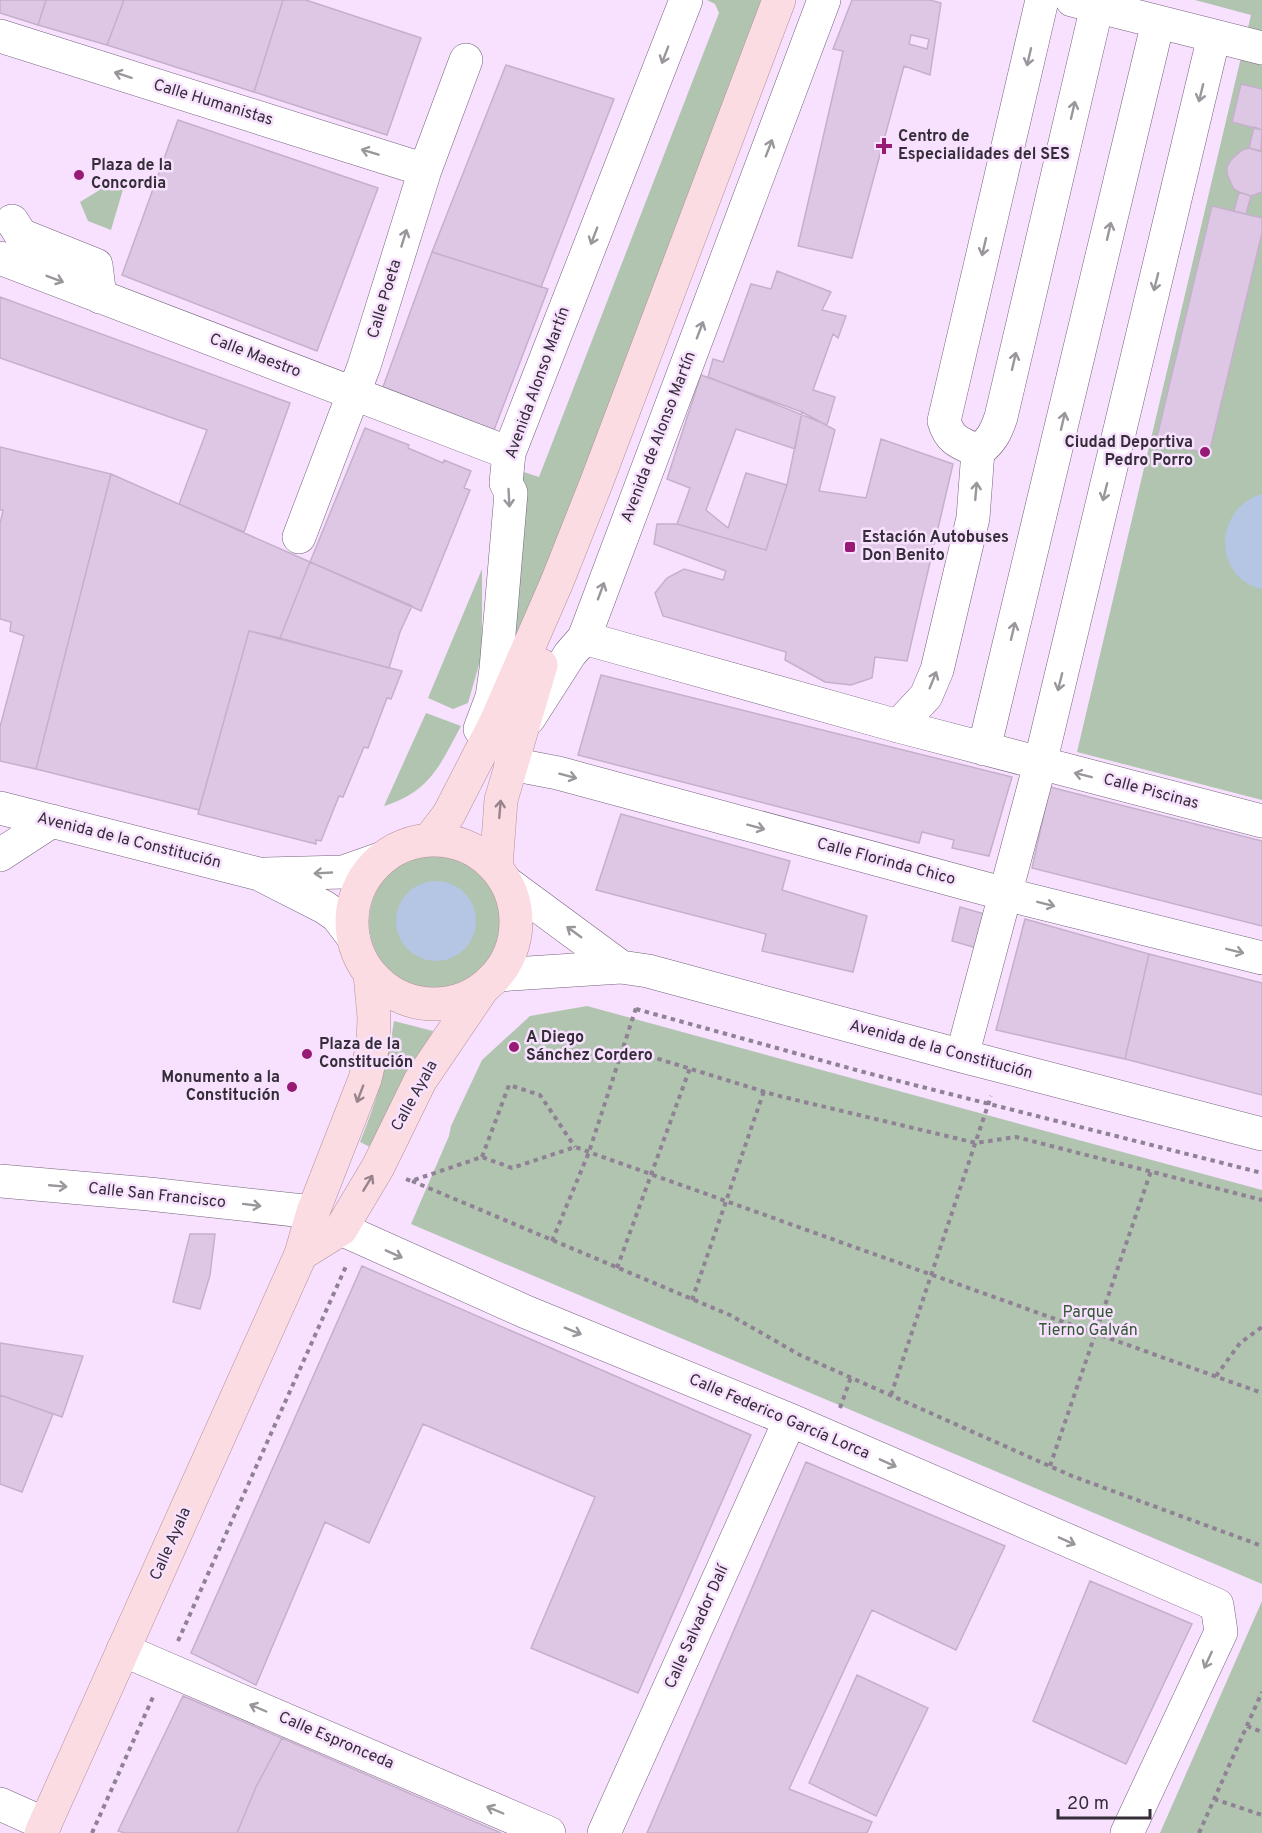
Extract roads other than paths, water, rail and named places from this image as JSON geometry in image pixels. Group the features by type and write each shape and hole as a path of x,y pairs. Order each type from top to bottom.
{"main road":[{"name":"Avenida de Alonso Martín","path":"440,826 508,727 597,481 779,0"},
{"name":"Avenida de Alonso Martín","path":"501,875 501,800 511,764 508,727"},
{"path":"440,826 455,842 477,852 501,875 514,906 515,930 510,954 490,982 461,1000 436,1004 411,1001 388,991 370,974 359,957 353,937 352,908 362,882 380,859 440,826"},
{"name":"Calle Ayala","path":"43,1828 301,1254 313,1212 365,1079 373,1045 374,1017 370,974"},
{"name":"Calle Ayala","path":"301,1254 350,1234 378,1167 420,1081 490,982"}],"street":[{"name":"Avenida Alonso Martín","path":"440,826 492,697 511,493 506,483 509,453 686,0"},
{"name":"Avenida de Alonso Martín","path":"508,727 584,638 824,0"},
{"path":"978,451 948,434 944,421 1042,0"},
{"path":"978,451 986,446 996,433 1001,417 1084,3 1262,48"},
{"path":"984,749 1158,22"},
{"name":"Calle Humanistas","path":"0,36 425,170"},
{"path":"962,1056 1040,764 1214,36"},
{"name":"Calle Poeta","path":"299,537 364,366 425,170 466,60"},
{"path":"12,221 21,234 96,265 100,297"},
{"name":"Calle Maestro","path":"0,258 509,453"},
{"path":"898,726 926,696 937,670 973,518 978,451"},
{"name":"Calle Piscinas","path":"584,638 898,726 1262,821"},
{"name":"Calle Florinda Chico","path":"511,764 558,773 1005,894 1262,958"},
{"name":"Avenida de la Constitución","path":"0,808 259,874 324,907 337,916 353,937"},
{"path":"0,854 52,821"},
{"name":"Avenida de la Constitución","path":"259,874 343,872 380,859"},
{"path":"501,875 634,969"},
{"path":"490,982 634,969"},
{"name":"Avenida de la Constitución","path":"634,969 1262,1134"},
{"name":"Calle San Francisco","path":"0,1181 313,1212"},
{"name":"Calle Federico García Lorca","path":"350,1234 526,1312 790,1420 1217,1605 1221,1632 1127,1833"},
{"name":"Calle Salvador Dalí","path":"604,1833 790,1420"},
{"name":"Calle Espronceda","path":"123,1650 549,1833"},
{"path":"0,1804 43,1828"}],"water":[{"path":"1262,494 1262,589 1246,582 1234,571 1227,557 1225,542 1228,527 1235,513 1246,502"},
{"path":"436,881 451,884 464,893 473,906 476,921 473,936 464,949 451,958 436,961 421,958 408,949 399,936 396,921 399,906 408,893 421,884"}],"place":[{"name":"Centro de Especialidades del SES","path":"884,146"},
{"name":"Plaza de la Concordia","path":"79,175"},
{"name":"Ciudad Deportiva Pedro Porro","path":"1205,452"},
{"name":"Estación Autobuses Don Benito","path":"850,547"},
{"name":"A Diego Sánchez Cordero","path":"514,1047"},
{"name":"Plaza de la Constitución","path":"307,1054"},
{"name":"Monumento a la Constitución","path":"292,1087"}],"park label":[{"name":"Parque Tierno Galván","path":"1088,1322"}]}
